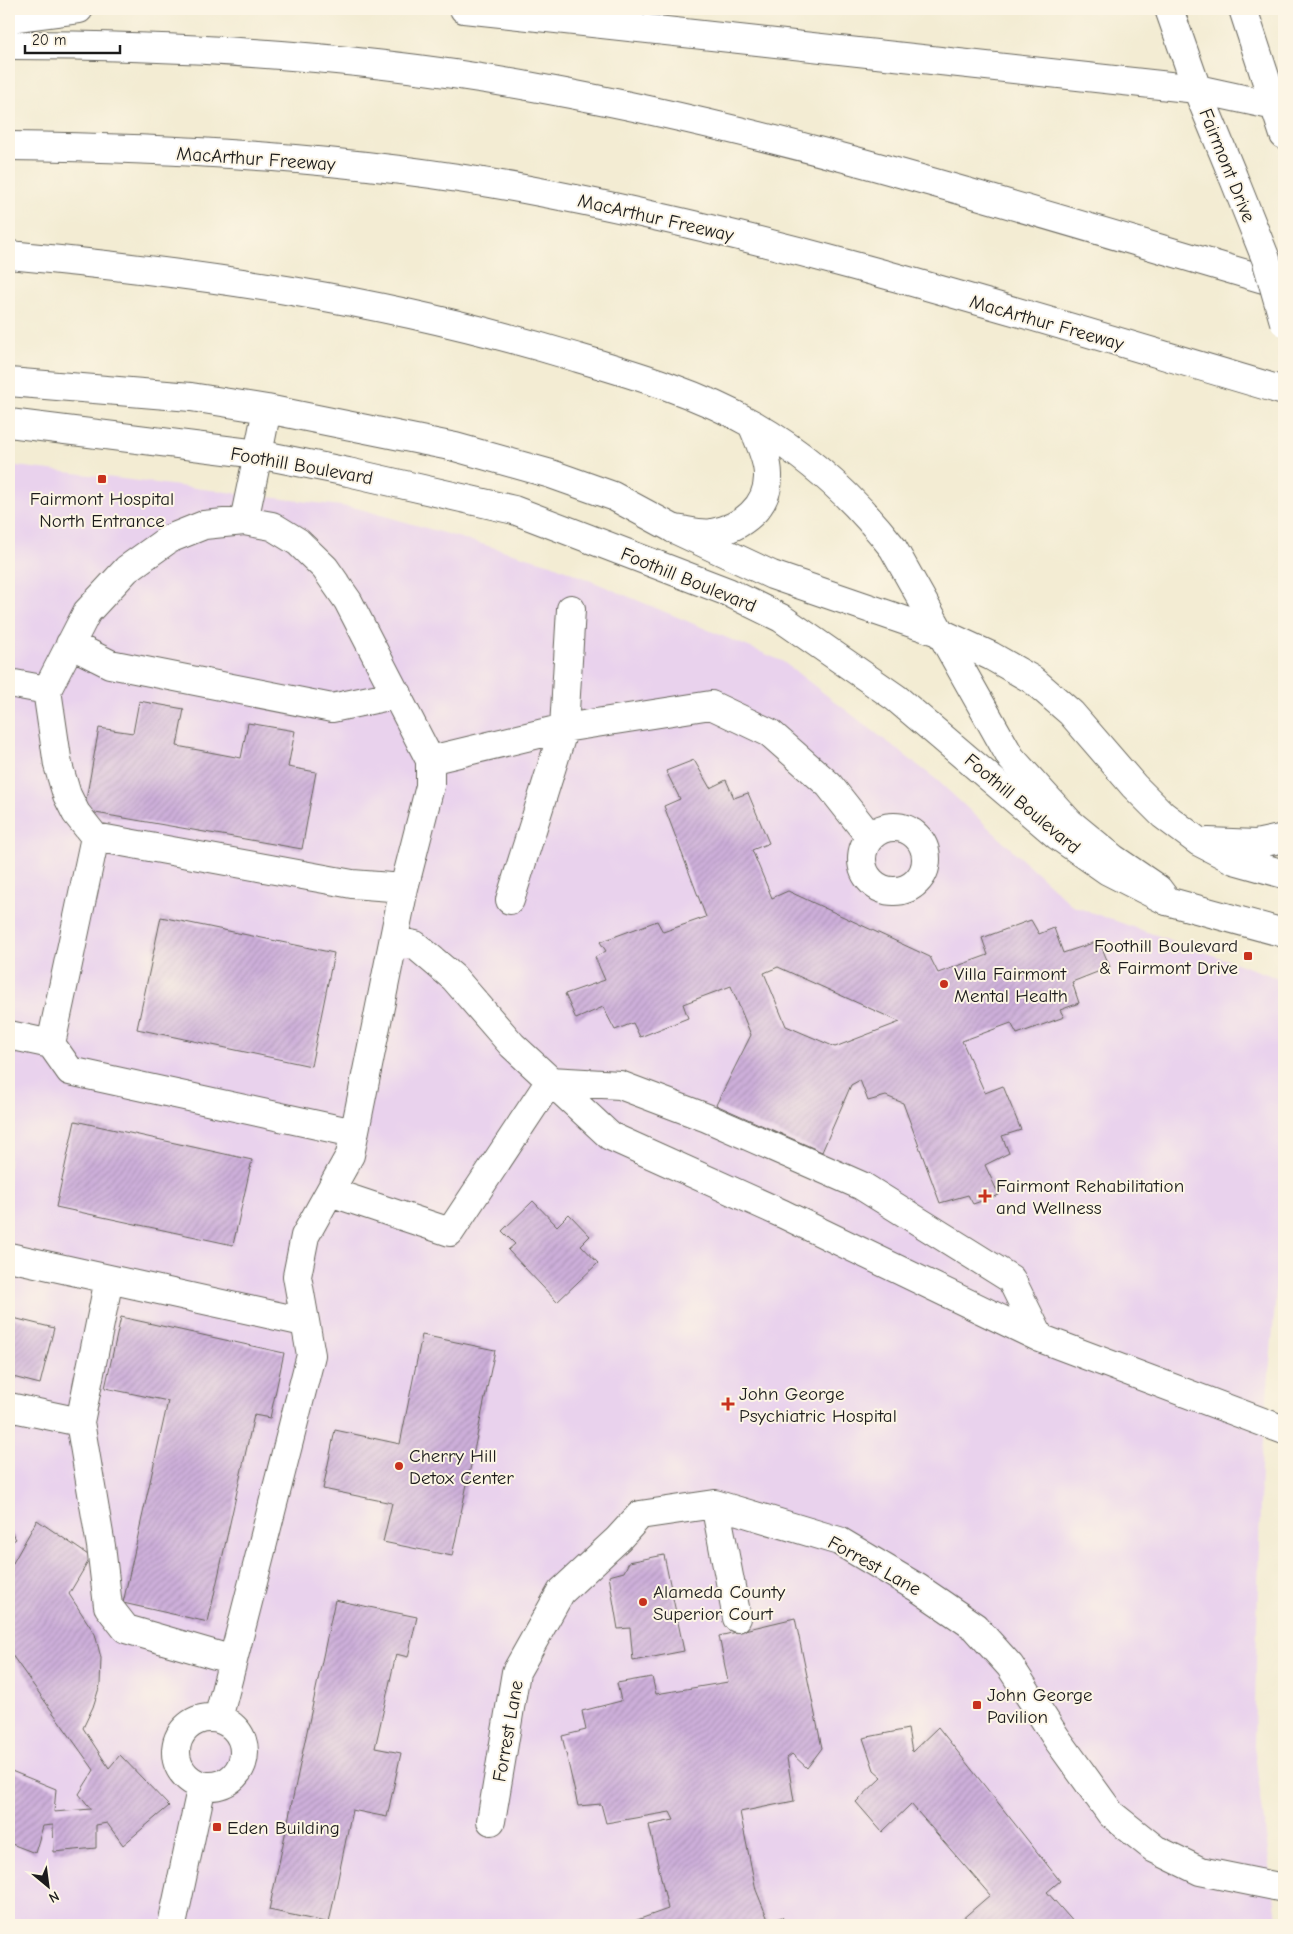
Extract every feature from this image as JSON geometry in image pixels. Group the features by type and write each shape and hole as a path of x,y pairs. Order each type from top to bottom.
{"main road":[{"path":"9,18 79,9"},
{"path":"464,9 1197,89 1279,106"},
{"name":"Fairmont Drive","path":"1168,9 1197,89 1266,259 1284,322"},
{"path":"1243,9 1279,106 1284,135"},
{"path":"9,45 82,45 239,52 386,66 542,88 700,122 860,163 1284,285"},
{"name":"MacArthur Freeway","path":"9,146 78,147 241,156 372,167 522,189 674,219 833,260 1284,391"},
{"path":"9,255 274,286 357,301 432,318 523,341 668,386 752,424 789,446 869,516 893,548 1011,758 1069,822 1114,859 1158,889 1168,901"},
{"name":"Foothill Boulevard","path":"9,382 191,398 266,409 455,447 551,474 613,496 674,529 772,574 941,633 991,656 1033,680 1071,713 1134,786 1163,815 1199,842 1234,860 1284,874"},
{"path":"244,521 266,409"},
{"name":"Foothill Boulevard","path":"9,423 258,454 348,472 514,510 728,592 781,618 896,698 1058,836 1108,871 1168,901 1284,933"},
{"path":"674,529 710,534 736,526 754,512 766,494 768,474 752,424"},
{"path":"218,1719 311,1355 297,1276 305,1236 350,1155 395,941 404,888 430,786 430,760 398,694 348,601 325,568 298,542 272,526 244,521 204,525 169,539 127,570 87,612 48,690 58,765 67,795 76,812 96,837 352,884 404,888"},
{"path":"510,900 564,728 571,609"},
{"path":"70,644 110,664 332,708 398,694"},
{"path":"9,682 48,690"},
{"path":"430,760 564,728 711,705 770,732 829,785 870,837"},
{"path":"51,1044 96,837"},
{"path":"1199,842 1256,844 1284,838"},
{"path":"395,941 415,945 454,978 512,1045 610,1136 783,1214 1040,1338 1284,1430"},
{"path":"9,1035 51,1044 70,1071 354,1133"},
{"path":"330,1192 450,1232 550,1080"},
{"path":"550,1080 620,1085 707,1118 862,1186 1011,1279 1040,1338"},
{"path":"9,1257 304,1322"},
{"path":"110,1279 80,1422 101,1546 108,1606 126,1629 233,1660"},
{"path":"9,1408 80,1422"},
{"path":"715,1504 737,1618"},
{"name":"Forrest Lane","path":"491,1821 516,1672 561,1592 618,1540 640,1515 715,1504 839,1541 918,1588 975,1626 1010,1666 1057,1739 1111,1814 1155,1849 1200,1871 1284,1888"},
{"path":"205,1718 218,1719 230,1724 239,1734 244,1746 243,1760 238,1772 228,1781 215,1786 202,1785 190,1779 181,1770 176,1757 177,1743 182,1732 192,1723 205,1718"},
{"path":"172,1925 202,1785"}],"shaded area":[{"path":"9,465 357,508 551,564 782,661 937,780 1073,906 1284,980 1284,1202 1261,1467 1254,1746 1278,1925 9,1925"}],"building":[{"path":"139,701 184,709 177,746 241,758 248,723 295,731 288,767 316,772 302,849 84,811 99,728 133,733"},
{"name":"Villa Fairmont Mental Health","path":"694,760 710,788 726,780 734,798 748,793 769,843 752,850 772,898 788,891 930,957 938,973 988,955 982,938 1031,920 1039,934 1054,928 1063,953 1099,941 1110,967 1072,982 1079,1003 1060,1010 1064,1017 1017,1034 1011,1023 962,1041 985,1093 1003,1086 1021,1130 1002,1136 1009,1153 985,1165 999,1195 973,1204 968,1195 940,1203 903,1103 886,1096 868,1101 860,1080 851,1085 822,1152 716,1105 751,1035 731,986 683,1004 688,1018 640,1037 633,1023 615,1030 603,1007 576,1019 565,994 605,980 595,957 606,951 600,942 657,921 663,932 706,917 664,806 680,799 666,771","holes":["778,967 900,1022 835,1047 786,1026 764,973"]},
{"path":"161,917 334,953 311,1066 137,1029"},
{"path":"75,1121 252,1160 233,1245 56,1207"},
{"path":"533,1201 557,1226 569,1214 590,1236 581,1245 598,1263 557,1302 508,1250 515,1244 502,1231"},
{"path":"9,1317 54,1328 40,1384 9,1376"},
{"path":"121,1317 284,1353 270,1418 254,1415 208,1622 123,1603 168,1401 105,1388"},
{"name":"Cherry Hill Detox Center","path":"422,1335 495,1350 452,1556 383,1542 392,1503 323,1489 335,1430 400,1444"},
{"path":"37,1520 91,1557 69,1594 95,1634 101,1658 100,1685 93,1707 83,1728 109,1768 120,1755 169,1806 123,1845 107,1823 96,1825 96,1848 54,1852 53,1825 43,1826 35,1853 9,1843 9,1770 56,1789 54,1812 91,1809 79,1794 94,1770 9,1651 9,1570"},
{"path":"9,1529 16,1539 9,1544"},
{"name":"Alameda County Superior Court","path":"664,1555 684,1651 633,1661 630,1628 618,1629 609,1576 624,1572 629,1562"},
{"path":"335,1600 417,1617 408,1657 396,1654 375,1748 401,1753 387,1817 352,1810 329,1923 269,1910"},
{"path":"795,1618 822,1748 807,1768 792,1754 787,1758 794,1801 740,1812 756,1890 769,1922 782,1917 787,1925 623,1925 668,1909 649,1825 674,1820 670,1812 606,1823 601,1804 578,1806 562,1736 586,1730 582,1711 621,1701 617,1683 652,1677 656,1694 728,1682 719,1636"},
{"path":"938,1727 1060,1881 1047,1892 1076,1925 965,1925 961,1920 990,1895 911,1804 882,1832 856,1802 882,1777 874,1770 863,1738 908,1729 912,1752"}],"place":[{"name":"Fairmont Hospital North Entrance","path":"102,479"},
{"name":"Foothill Boulevard & Fairmont Drive","path":"1248,956"},
{"name":"Villa Fairmont Mental Health","path":"944,984"},
{"name":"Fairmont Rehabilitation and Wellness","path":"985,1196"},
{"name":"John George Psychiatric Hospital","path":"728,1404"},
{"name":"Cherry Hill Detox Center","path":"399,1466"},
{"name":"Alameda County Superior Court","path":"643,1602"},
{"name":"John George Pavilion","path":"977,1705"},
{"name":"Eden Building","path":"217,1827"}]}
